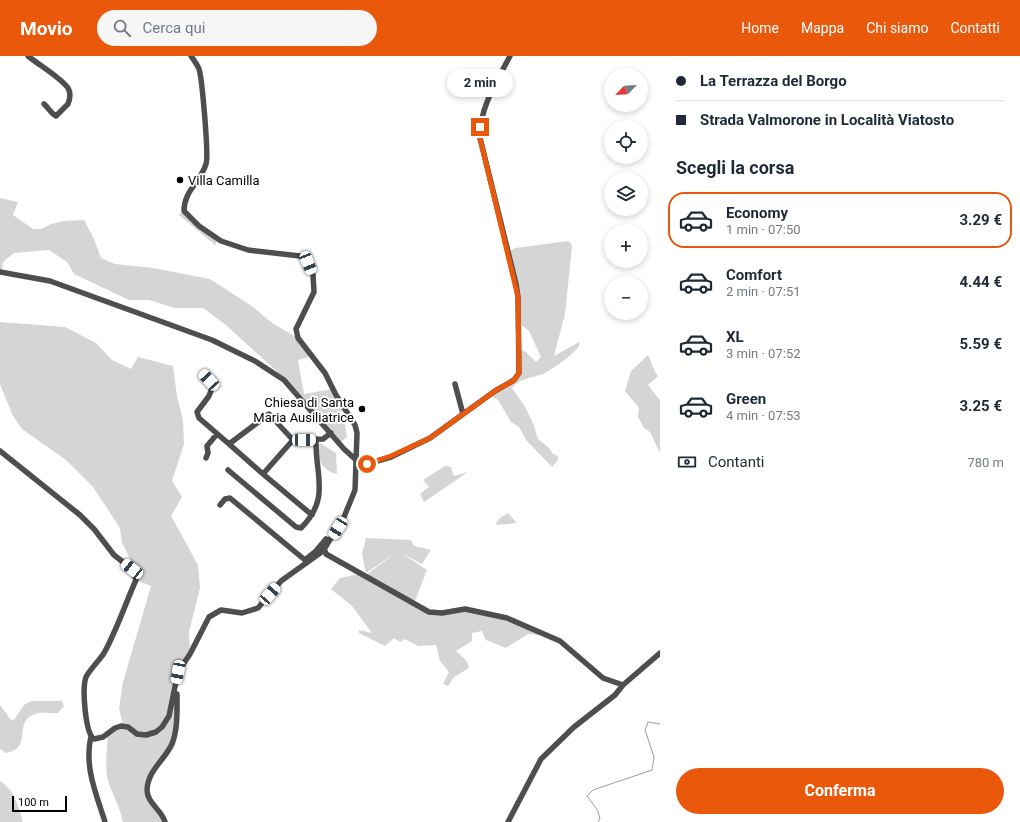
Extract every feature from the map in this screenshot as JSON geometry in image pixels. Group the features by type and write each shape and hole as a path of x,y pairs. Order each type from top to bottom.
{"street":[{"path":"28,56 59,80 68,88 70,93 68,104 56,116 51,113 48,107 44,104"},
{"path":"91,736 94,739 101,738 115,728 121,726 146,735 156,732 165,724 169,716 178,672 190,654 209,617 221,610 242,613 255,610 266,600 281,581 311,561 324,548 338,528 355,490 357,433 355,425 336,395 325,373 298,338 296,329 314,292 313,275 308,263 300,256 248,250 221,241 200,226 184,211 184,203 188,194 206,164 207,142 200,70 191,56"},
{"path":"0,272 44,279 212,340 277,374 299,396 344,449 355,459 367,464 391,456 430,438 514,380 519,373 518,297 488,176 479,131 488,101 510,56"},
{"path":"203,374 209,380 212,388 209,396 197,412 199,418 312,515"},
{"path":"455,384 463,414"},
{"path":"230,444 269,414 293,440 323,439 331,433"},
{"path":"206,458 208,453 207,446 217,434"},
{"path":"264,474 293,440"},
{"path":"228,470 296,527 301,528 312,515 320,494 320,480 315,453 316,440"},
{"path":"0,451 80,515 94,529 114,555 132,569 135,574 136,580 105,652 86,677 85,701 91,736 88,752 91,779 105,822"},
{"path":"220,505 225,499 230,498 305,560 315,552 331,532 338,528"},
{"path":"324,548 326,554 429,612 442,613 465,609 507,618 560,642 603,678 621,687"},
{"path":"508,822 541,759 574,727 615,695 621,687 660,653"},
{"path":"165,822 160,812 151,803 147,791 150,773 172,744 177,717 176,686"}],"shaded area":[{"path":"0,198 18,202 13,215 33,229 41,229 51,224 64,221 84,220 94,239 101,258 115,264 153,268 210,279 253,307 272,323 298,338 312,356 298,360 304,394 333,389 346,411 340,411 339,423 345,424 347,437 341,442 285,379 226,325 203,308 175,308 149,300 129,300 74,274 67,262 49,250 14,253 3,262 2,270 0,270"},
{"path":"180,213 183,213 191,222 217,240 215,246 179,215"},
{"path":"568,241 572,246 565,314 554,356 579,342 579,346 568,357 552,369 543,374 522,380 512,388 524,405 533,423 538,439 548,447 553,454 558,456 558,460 552,467 526,440 519,427 511,422 498,400 491,396 516,378 522,370 521,350 526,352 536,362 541,357 529,331 519,323 518,297 508,252 515,248"},
{"path":"0,322 65,327 96,343 112,360 131,369 138,357 173,366 177,396 183,420 184,444 172,481 182,497 171,516 198,565 200,588 189,632 190,654 178,672 176,682 177,716 172,744 151,773 147,791 165,822 123,822 119,807 107,778 106,759 108,734 123,725 119,708 123,682 151,586 136,580 135,568 122,543 120,528 93,487 66,460 22,429 12,414 0,384"},
{"path":"648,355 658,376 648,385 660,400 660,453 650,432 644,428 638,417 639,408 625,391 631,371"},
{"path":"320,443 336,453 337,474 327,470 321,463 318,453"},
{"path":"445,466 451,467 454,476 468,472 424,502 420,494 429,487 423,480"},
{"path":"508,513 517,523 495,525 500,518"},
{"path":"366,538 411,540 414,546 431,550 422,564 401,553 427,570 414,603 429,612 458,610 493,615 548,636 528,634 506,648 486,640 482,631 472,633 472,641 456,651 467,661 469,668 454,677 448,686 443,684 449,672 440,661 436,645 418,646 405,639 400,642 394,638 385,646 359,633 359,630 372,633 352,606 331,589 340,578 359,574 366,575 398,551 366,573 362,554"},
{"path":"31,701 62,701 64,706 58,713 38,713 28,718 23,729 19,746 6,753 0,749 0,705 11,720 14,720 24,705"},
{"path":"0,781 13,794 23,822 0,822"}],"waterway":[{"path":"598,822 600,819 598,811 587,796 593,790 652,770 654,757 645,730 648,722 660,724"}],"place":[{"name":"Villa Camilla","path":"180,180"},
{"name":"Chiesa di Santa Maria Ausiliatrice","path":"362,409"}],"route":[{"path":"367,464 418,445 518,376 518,297 488,176 480,138 480,127"}]}
